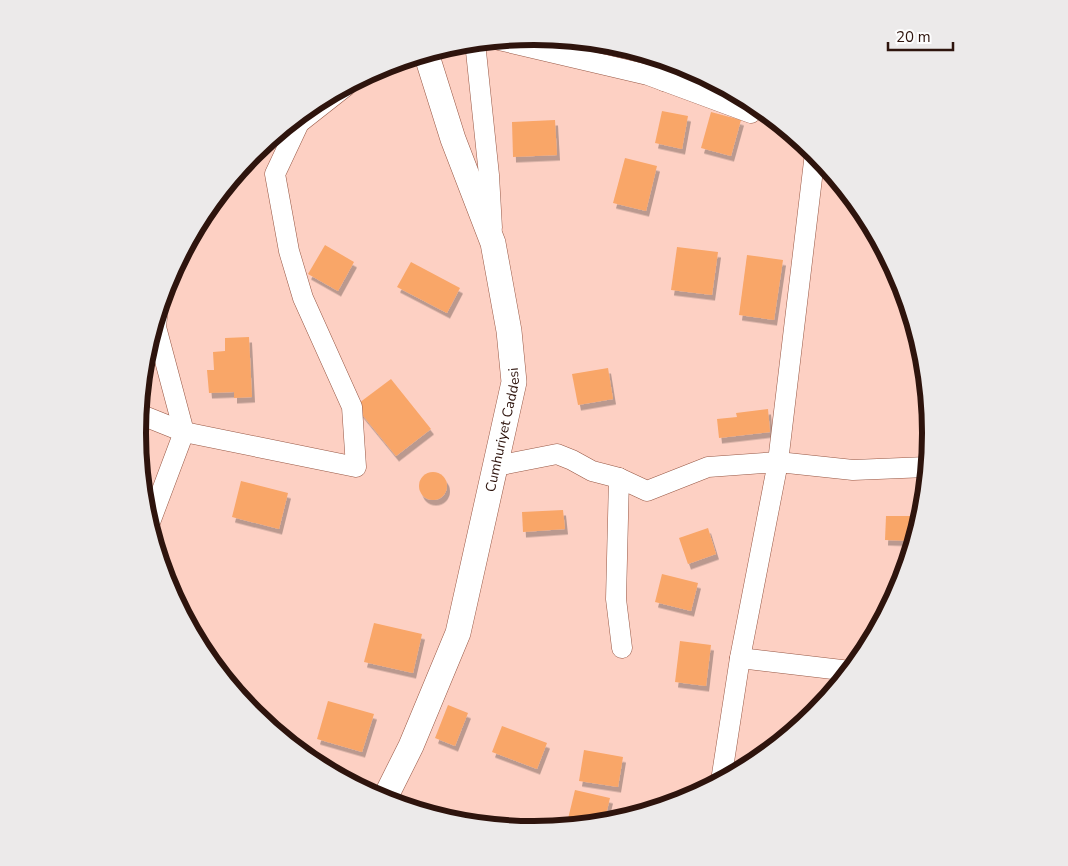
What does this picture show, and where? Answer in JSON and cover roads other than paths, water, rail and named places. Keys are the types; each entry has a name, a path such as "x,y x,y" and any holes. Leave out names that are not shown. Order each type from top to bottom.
{"street":[{"path":"522,45 648,75 751,112"},
{"path":"476,49 489,175 493,243"},
{"name":"Cumhuriyet Caddesi","path":"388,792 411,746 458,633 514,382 509,332 493,243 453,139 428,60"},
{"path":"664,81 668,69"},
{"path":"147,417 184,432 356,467 352,407 303,298 289,251 275,174 298,125"},
{"path":"722,772 740,658 778,462 814,165"},
{"path":"154,512 184,432 158,336"},
{"path":"496,466 557,454 592,471 619,478 647,491 708,467 778,462 853,470 920,467"},
{"path":"619,478 616,599 622,648"},
{"path":"740,658 841,670"}]}
